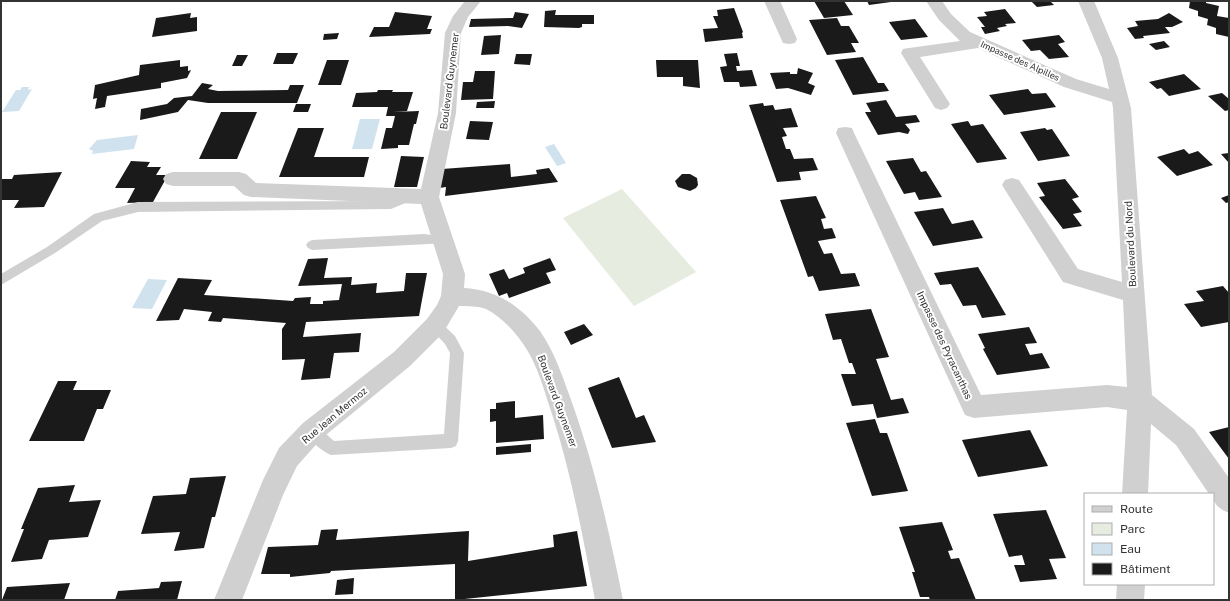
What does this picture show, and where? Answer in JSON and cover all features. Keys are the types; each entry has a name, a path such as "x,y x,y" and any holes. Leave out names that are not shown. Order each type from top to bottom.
{"street":[{"name":"Boulevard Guynemer","path":"421,196 447,113 452,33 461,16 473,1"},
{"path":"772,1 788,39"},
{"name":"Impasse des Alpilles","path":"934,1 945,17 964,36 1070,83 1120,98"},
{"name":"Boulevard du Nord","path":"1086,1 1110,58 1122,108 1140,400 1135,493"},
{"path":"941,104 909,53 980,43"},
{"name":"Impasse des Pyracanthas","path":"845,133 974,407 1107,396 1140,400"},
{"path":"173,180 239,179 251,190 421,196 444,240 454,274 452,296"},
{"path":"1012,185 1072,276 1133,294"},
{"name":"Boulevard Guynemer","path":"452,296 472,297 494,303 511,316 526,332 539,350 570,433 588,494 609,600"},
{"name":"Rue Jean Mermoz","path":"228,600 272,489 288,457 312,431 402,359 435,326 446,310 452,296"},
{"path":"1140,400 1185,437 1229,500"},
{"path":"1130,600 1131,585"}],"lane":[{"path":"1,280 51,250 98,217 138,207 391,205 421,196"},
{"path":"312,245 424,239 444,240"},
{"path":"312,431 331,448 451,441 456,353 450,340 435,326"}],"green space":[{"path":"622,189 696,272 634,306 563,218"}],"water":[{"path":"22,87 29,87 28,90 32,89 19,111 2,112 16,90 20,90"},
{"path":"360,119 380,119 372,149 352,149"},
{"path":"138,135 134,149 92,154 93,151 89,149 97,140"},
{"path":"554,144 566,163 557,166 545,147"},
{"path":"148,279 167,280 152,309 132,308"}],"building":[{"path":"814,1 844,1 853,15 824,18"},
{"path":"867,1 891,1 891,2 869,5"},
{"path":"1031,1 1050,1 1054,5 1037,7"},
{"path":"1190,1 1206,1 1206,3 1219,6 1217,16 1229,18 1229,37 1216,34 1216,28 1207,25 1208,19 1198,16 1198,11 1189,8"},
{"path":"734,8 743,32 743,38 705,42 703,29 718,28 713,16 718,16 717,10"},
{"path":"1005,9 1016,23 1005,24 1007,26 997,28 1000,31 985,34 981,27 985,27 977,17 987,16 984,12"},
{"path":"556,10 555,15 594,15 594,24 582,24 582,27 579,28 544,27 545,11"},
{"path":"395,12 432,16 427,29 432,29 430,34 369,37 374,27 389,27"},
{"path":"515,12 529,14 522,28 508,26 469,27 471,19 513,18"},
{"path":"191,13 190,18 197,17 197,31 152,37 156,18"},
{"path":"1169,13 1183,22 1172,27 1165,27 1170,33 1143,36 1144,38 1135,39 1127,28 1138,26 1135,21 1158,19"},
{"path":"837,18 841,26 849,26 859,43 851,43 856,52 827,55 809,20"},
{"path":"915,19 928,37 901,40 889,22"},
{"path":"339,33 337,39 323,40 324,34"},
{"path":"501,35 499,54 481,55 484,36"},
{"path":"1059,35 1065,42 1058,44 1069,57 1049,59 1040,50 1031,51 1022,40"},
{"path":"1164,41 1170,47 1156,50 1149,44"},
{"path":"277,53 298,53 293,64 273,64"},
{"path":"737,53 740,66 736,66 737,71 752,70 757,86 740,87 739,82 724,82 720,67 727,66 724,54"},
{"path":"516,54 532,54 530,65 514,64"},
{"path":"237,55 248,55 242,66 232,66"},
{"path":"863,57 878,83 884,83 889,91 853,95 835,60"},
{"path":"180,60 180,67 188,66 188,71 191,70 187,78 161,83 161,88 107,96 105,107 95,109 97,98 93,99 95,85 139,75 140,65"},
{"path":"327,60 349,60 341,85 318,85"},
{"path":"656,60 698,60 700,88 683,86 683,77 657,77"},
{"path":"798,68 813,73 808,83 815,86 811,95 788,88 776,89 770,73 790,72 790,74 797,74"},
{"path":"475,71 495,71 493,99 461,100 463,82 473,82"},
{"path":"1184,74 1201,89 1169,96 1161,88 1157,89 1149,82"},
{"path":"202,83 213,85 208,89 218,91 288,90 290,85 304,85 297,103 208,103 188,100 178,112 140,120 141,109 167,104 174,98 192,96"},
{"path":"1028,89 1032,94 1046,93 1056,107 1004,115 989,95"},
{"path":"378,90 413,92 407,111 393,112 419,111 409,145 398,145 398,148 381,149 386,128 392,128 395,116 386,116 388,107 352,107 356,93 377,92"},
{"path":"1222,93 1229,99 1229,110 1225,111 1208,96"},
{"path":"886,100 896,117 916,115 920,122 905,124 910,130 908,134 899,132 878,135 865,112 871,112 866,103"},
{"path":"495,101 494,108 476,108 477,102"},
{"path":"763,103 764,106 773,105 775,110 791,108 798,127 783,128 787,136 782,137 786,149 790,149 794,159 813,158 818,170 799,172 801,180 777,182 749,105"},
{"path":"296,104 311,104 308,112 293,112"},
{"path":"221,112 257,112 237,159 199,159"},
{"path":"470,121 493,122 489,140 466,139"},
{"path":"968,121 971,126 983,124 1007,159 977,163 951,124"},
{"path":"298,128 324,128 314,157 369,157 364,177 279,177"},
{"path":"1045,128 1047,130 1052,129 1070,156 1038,161 1020,132"},
{"path":"1184,149 1189,154 1198,151 1213,165 1177,176 1157,157"},
{"path":"1229,153 1229,163 1221,154"},
{"path":"401,156 424,157 417,187 394,187"},
{"path":"913,158 921,172 926,171 942,197 919,200 915,192 904,194 886,161"},
{"path":"131,161 150,162 147,167 161,167 156,175 168,175 153,202 127,203 135,188 115,188"},
{"path":"510,164 511,177 537,174 536,170 549,168 558,182 445,196 446,187 439,188 442,169"},
{"path":"62,172 44,207 14,208 19,200 1,200 1,179 12,179 14,175"},
{"path":"682,174 690,174 697,178 698,185 696,188 690,191 678,187 675,181"},
{"path":"1065,179 1079,197 1072,199 1082,212 1073,214 1082,226 1063,229 1039,197 1045,196 1037,183"},
{"path":"1229,195 1229,202 1226,203 1221,198"},
{"path":"816,196 826,218 821,219 824,229 832,228 836,238 818,241 824,254 832,253 841,274 855,273 860,286 819,291 813,276 808,277 780,200"},
{"path":"943,208 952,224 973,220 983,238 933,246 914,212"},
{"path":"328,258 324,278 352,277 351,285 377,283 376,293 404,291 406,273 427,273 419,316 306,322 303,337 361,333 359,352 334,353 330,378 301,380 305,359 282,360 282,329 286,323 223,318 221,322 208,321 212,312 184,309 179,320 156,321 178,278 212,280 204,295 293,301 295,298 311,297 310,304 323,304 323,301 339,300 342,284 298,286 308,259"},
{"path":"550,258 556,270 546,273 551,283 509,298 507,293 499,296 489,274 504,269 509,279 525,273 523,268"},
{"path":"978,267 1006,315 982,318 976,305 963,306 951,284 940,285 934,273"},
{"path":"1223,286 1229,293 1229,322 1201,327 1184,304 1204,301 1196,291"},
{"path":"871,309 889,357 876,359 891,400 903,398 909,413 877,418 873,404 852,406 841,374 856,374 852,363 849,363 841,339 833,340 825,314"},
{"path":"584,324 593,335 571,345 564,332"},
{"path":"1029,327 1037,343 1025,344 1030,355 1042,353 1050,368 997,375 983,349 985,348 978,334"},
{"path":"619,377 636,418 644,415 656,442 612,448 588,388"},
{"path":"58,381 77,381 73,390 111,390 103,409 97,409 84,441 29,441"},
{"path":"515,401 515,418 543,415 544,439 496,443 496,421 490,422 490,409 496,409 496,403"},
{"path":"875,419 880,433 887,433 908,491 872,496 846,423"},
{"path":"1229,427 1229,459 1209,432"},
{"path":"1030,430 1048,466 978,477 962,440"},
{"path":"531,444 531,452 496,455 496,447"},
{"path":"226,476 215,517 212,517 204,548 174,551 180,532 141,534 153,496 186,494 190,478"},
{"path":"75,485 69,502 101,500 88,537 49,540 42,559 11,562 24,529 21,529 38,488"},
{"path":"1046,510 1066,558 1049,559 1057,579 1020,582 1014,565 1025,565 1022,555 1009,557 993,514"},
{"path":"942,522 953,550 948,551 951,559 959,558 976,600 930,600 929,597 920,597 912,572 915,572 899,527"},
{"path":"338,529 336,540 469,531 468,561 554,547 553,535 577,531 587,586 455,600 455,564 331,571 330,573 290,577 290,574 261,574 268,547 318,545 321,530"},
{"path":"354,578 353,594 335,595 337,580"},
{"path":"182,581 177,600 115,600 118,591 159,588 161,582"},
{"path":"70,583 64,600 2,600 7,587"}]}
